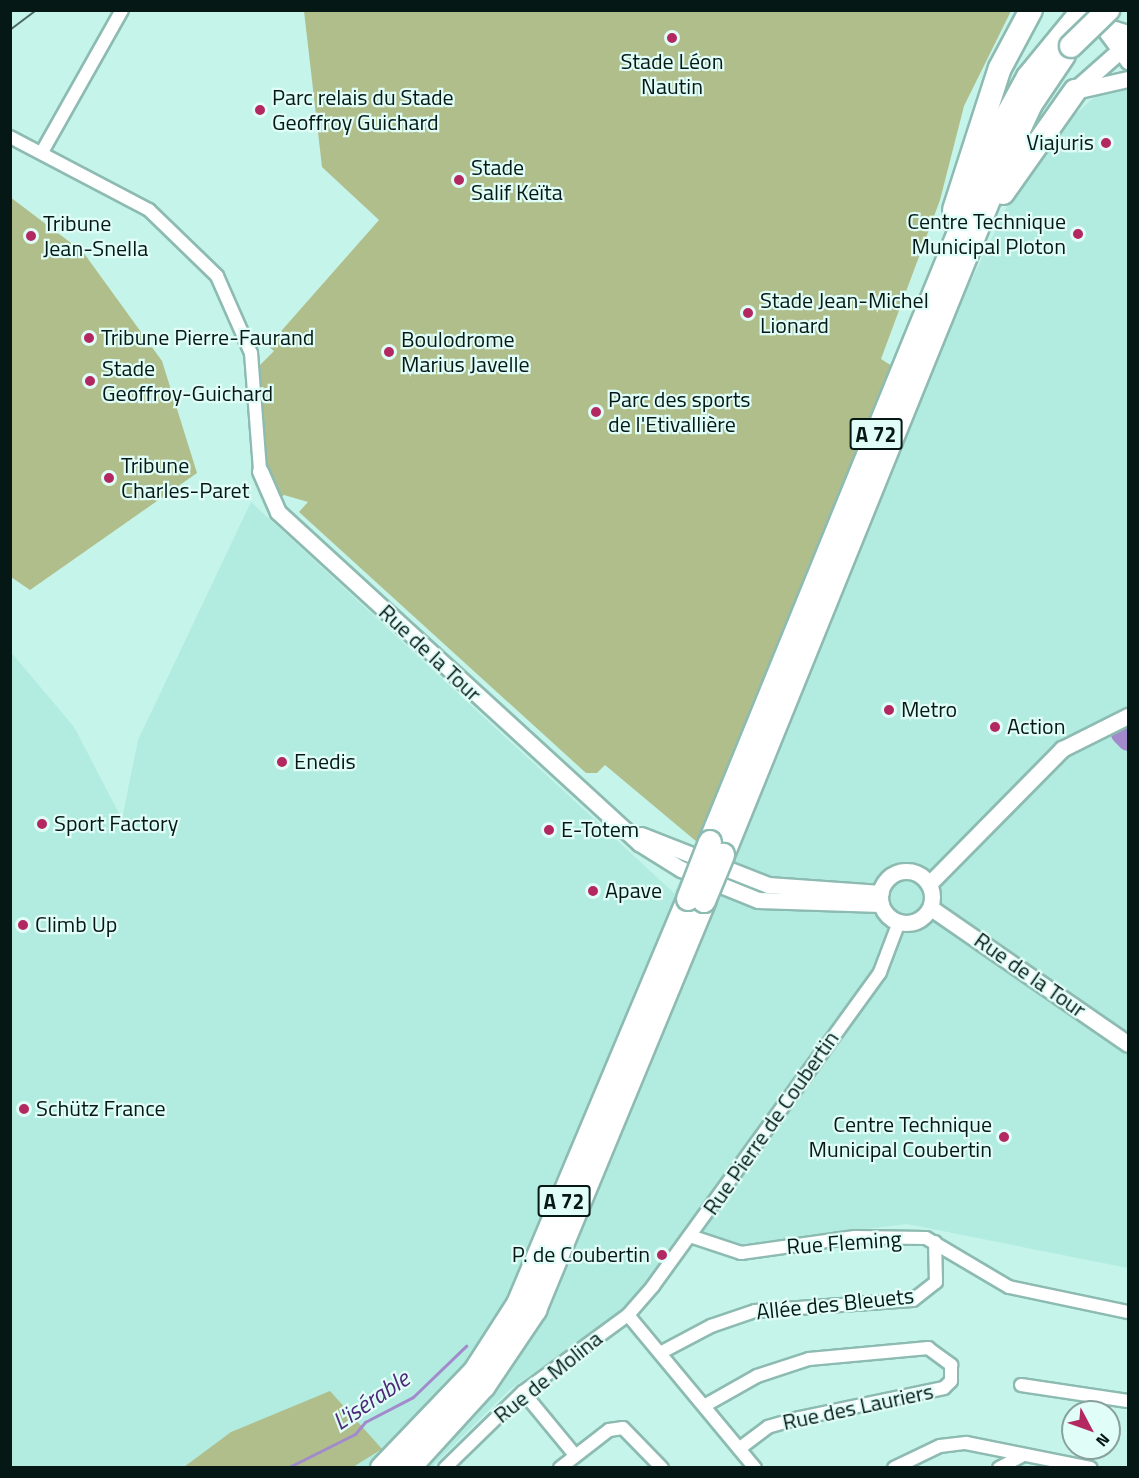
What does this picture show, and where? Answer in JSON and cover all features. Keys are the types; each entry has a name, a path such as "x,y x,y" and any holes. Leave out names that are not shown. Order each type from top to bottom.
{"highway":[{"name":"A 72","path":"716,849 982,216 1031,104 1083,10"},
{"path":"941,273 941,251 986,105 1025,15"},
{"name":"A 72","path":"409,1467 473,1401 535,1310 941,273 1006,117 1065,41 1105,18"},
{"path":"982,216 1075,91"},
{"name":"A 72","path":"382,1467 475,1371 518,1304 696,900"}],"main road":[{"path":"1087,10 1105,18 1128,33"},
{"path":"1075,91 1126,52"}],"street":[{"path":"42,152 117,13"},
{"path":"1105,18 1126,52"},
{"path":"1075,91 1128,79"},
{"path":"10,137 149,210 218,276 251,353 260,471"},
{"name":"Rue de la Tour","path":"260,471 278,512 617,824 768,885 881,899"},
{"path":"929,884 912,872 897,873 881,899 899,922 914,922 931,908 929,884 1062,749 1128,716"},
{"name":"Rue de la Tour","path":"931,908 1128,1044"},
{"name":"Rue Pierre de Coubertin","path":"628,1315 690,1236 880,972 899,922"},
{"name":"Rue Fleming","path":"690,1236 741,1253 855,1237 934,1242 1009,1287 1128,1312"},
{"name":"Allée des Bleuets","path":"660,1353 755,1311 914,1300 936,1282 934,1242"},
{"path":"628,1315 755,1467"},
{"name":"Rue de Molina","path":"445,1467 523,1392 628,1315"},
{"name":"Rue des Lauriers","path":"704,1406 757,1376 809,1359 928,1348 951,1365 951,1381 944,1388 799,1418 768,1427 739,1449"},
{"path":"1021,1385 1128,1401"},
{"path":"523,1392 575,1455"},
{"path":"560,1467 609,1430 623,1428 662,1467"},
{"path":"894,1467 930,1449 966,1443 1020,1457 1091,1467"},
{"path":"999,1467 1020,1457"}],"shaded area":[{"path":"1128,67 1128,1268 907,1224 742,1244 701,1232 623,1310 509,1390 432,1467 11,1467 10,651 74,727 122,819 138,740 251,502 674,893 1019,182 1070,119"}],"green space":[{"name":"Parc des sports de l'Etivallière","path":"304,11 1011,11 964,106 940,200 881,359 892,366 697,842 605,765 597,773 586,773 299,512 308,502 284,495 278,499 265,464 260,365 274,351 268,346 379,220 322,167"},
{"name":"Stade Geoffroy-Guichard","path":"10,197 83,252 162,361 197,473 30,590 11,577"},
{"path":"330,1391 382,1449 353,1467 184,1467 231,1432"}],"waterway":[{"path":"1121,734 1128,741"},
{"name":"L'isérable","path":"287,1468 355,1434 365,1422 413,1397 466,1346"}],"tram line":[{"path":"10,30 37,10"}],"place":[{"name":"Stade Léon Nautin","path":"672,38"},
{"name":"Parc relais du Stade Geoffroy Guichard","path":"260,110"},
{"name":"Viajuris","path":"1106,143"},
{"name":"Stade Salif Keïta","path":"459,180"},
{"name":"Centre Technique Municipal Ploton","path":"1078,234"},
{"name":"Tribune Jean-Snella","path":"31,236"},
{"name":"Stade Jean-Michel Lionard","path":"748,313"},
{"name":"Tribune Pierre-Faurand","path":"89,338"},
{"name":"Boulodrome Marius Javelle","path":"389,352"},
{"name":"Stade Geoffroy-Guichard","path":"90,381"},
{"name":"Parc des sports de l'Etivallière","path":"596,412"},
{"name":"Tribune Charles-Paret","path":"109,478"},
{"name":"Metro","path":"889,710"},
{"name":"Action","path":"995,727"},
{"name":"Enedis","path":"282,762"},
{"name":"Sport Factory","path":"42,824"},
{"name":"E-Totem","path":"549,830"},
{"name":"Apave","path":"593,891"},
{"name":"Climb Up","path":"23,925"},
{"name":"Schütz France","path":"24,1109"},
{"name":"Centre Technique Municipal Coubertin","path":"1004,1137"},
{"name":"P. de Coubertin","path":"662,1255"}]}
